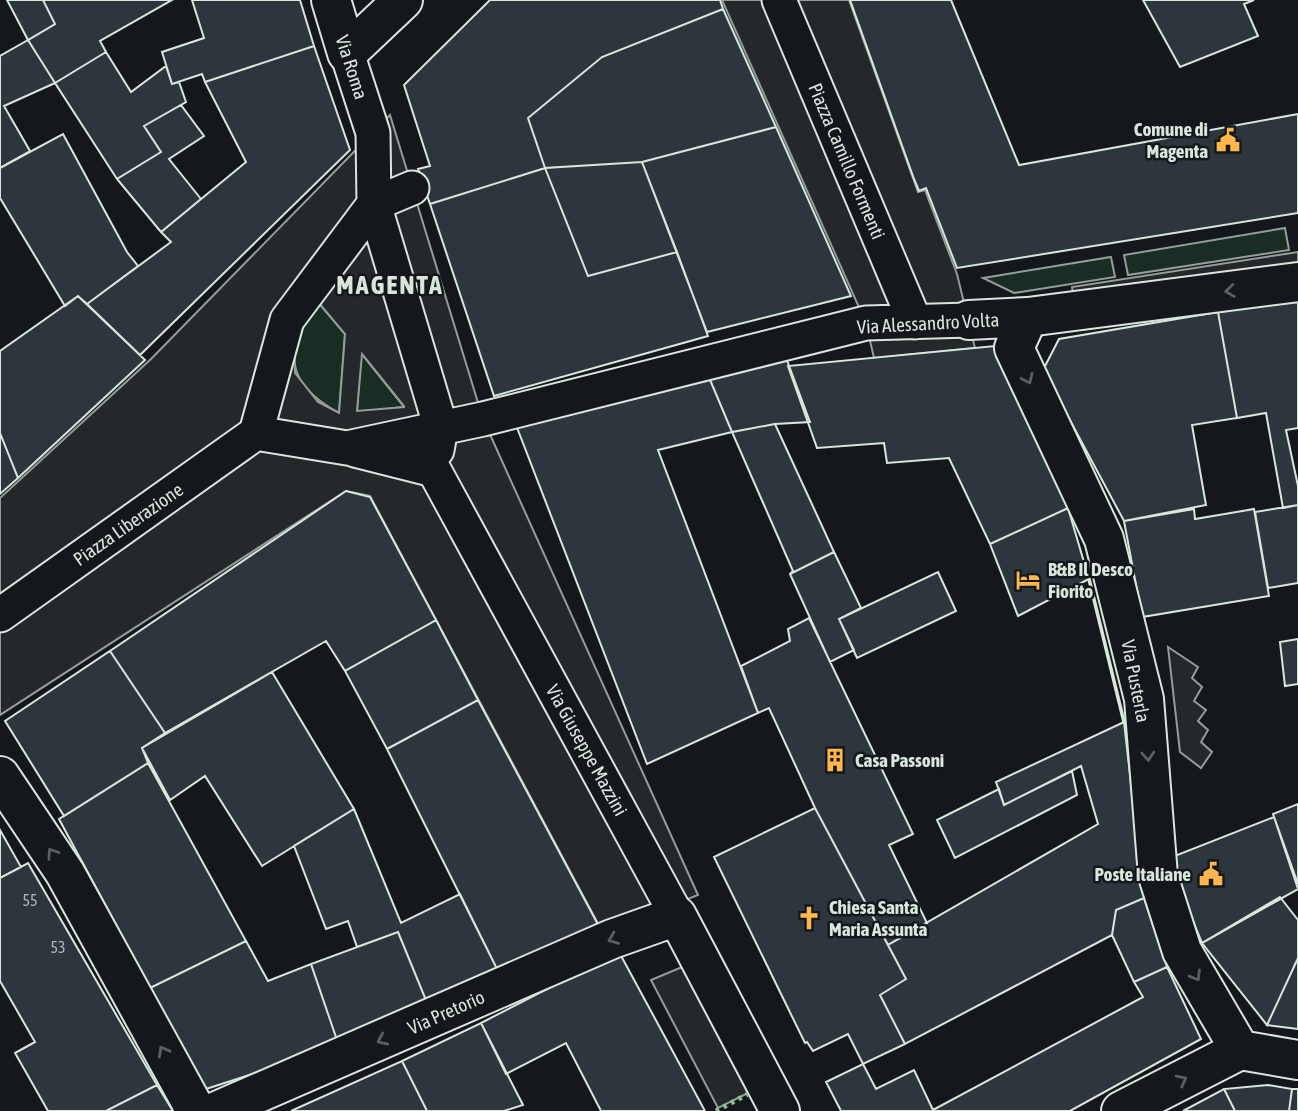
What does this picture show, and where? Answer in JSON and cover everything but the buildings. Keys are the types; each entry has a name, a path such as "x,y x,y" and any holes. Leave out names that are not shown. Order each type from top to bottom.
{"street":[{"name":"Via Roma","path":"331,0 373,133 374,204"},
{"path":"347,53 403,0"},
{"name":"Piazza Camillo Formenti","path":"779,0 915,321"},
{"path":"374,204 441,428 434,470 347,448 256,433 287,320 374,204 412,188"},
{"name":"Via Alessandro Volta","path":"441,428 866,323 1028,317 1298,282"},
{"name":"Via Pusterla","path":"1028,317 1014,348 1104,539 1144,699 1158,876 1182,951 1240,1050"},
{"path":"347,448 441,428"},
{"name":"Piazza Liberazione","path":"0,615 256,433"},
{"name":"Via Giuseppe Mazzini","path":"434,470 677,916 779,1111"},
{"path":"0,776 65,873 196,1111"},
{"name":"Via Pretorio","path":"216,1111 612,939 677,916"},
{"path":"1121,1111 1240,1050 1298,1060"}],"green space":[{"path":"1285,228 1289,250 1128,275 1124,255"},
{"path":"1111,257 1115,277 1014,293 983,278"},
{"path":"318,302 345,334 339,413 308,390 299,377 295,364 299,335"},
{"path":"361,353 404,407 357,412"}],"shaded area":[{"path":"722,0 849,0 918,192 925,190 957,274 975,348 874,358 866,323"},
{"path":"390,115 483,419 698,895 603,933 370,496 346,491 0,715 0,498 151,359","holes":["318,302 345,334 339,413 318,402 295,373 294,344 302,324","362,354 404,406 404,407 357,411"]},
{"path":"1298,252 1298,269 1075,307 1072,287"},
{"path":"1168,647 1198,667 1192,678 1202,687 1194,701 1206,710 1198,721 1208,730 1201,742 1212,752 1201,768 1180,752"},
{"path":"682,967 748,1093 718,1108 651,980"}],"hedge":[{"path":"716,1111 748,1094"}],"wall":[{"path":"1089,579 1124,722"}],"place":[{"name":"Comune di Magenta","path":"1228,140"},
{"name":"B&B Il Desco Fiorito","path":"1028,580"},
{"name":"Casa Passoni","path":"835,760"},
{"name":"Poste Italiane","path":"1211,874"},
{"name":"Chiesa Santa Maria Assunta","path":"809,918"}],"district":[{"name":"MAGENTA","path":"390,285"}]}
